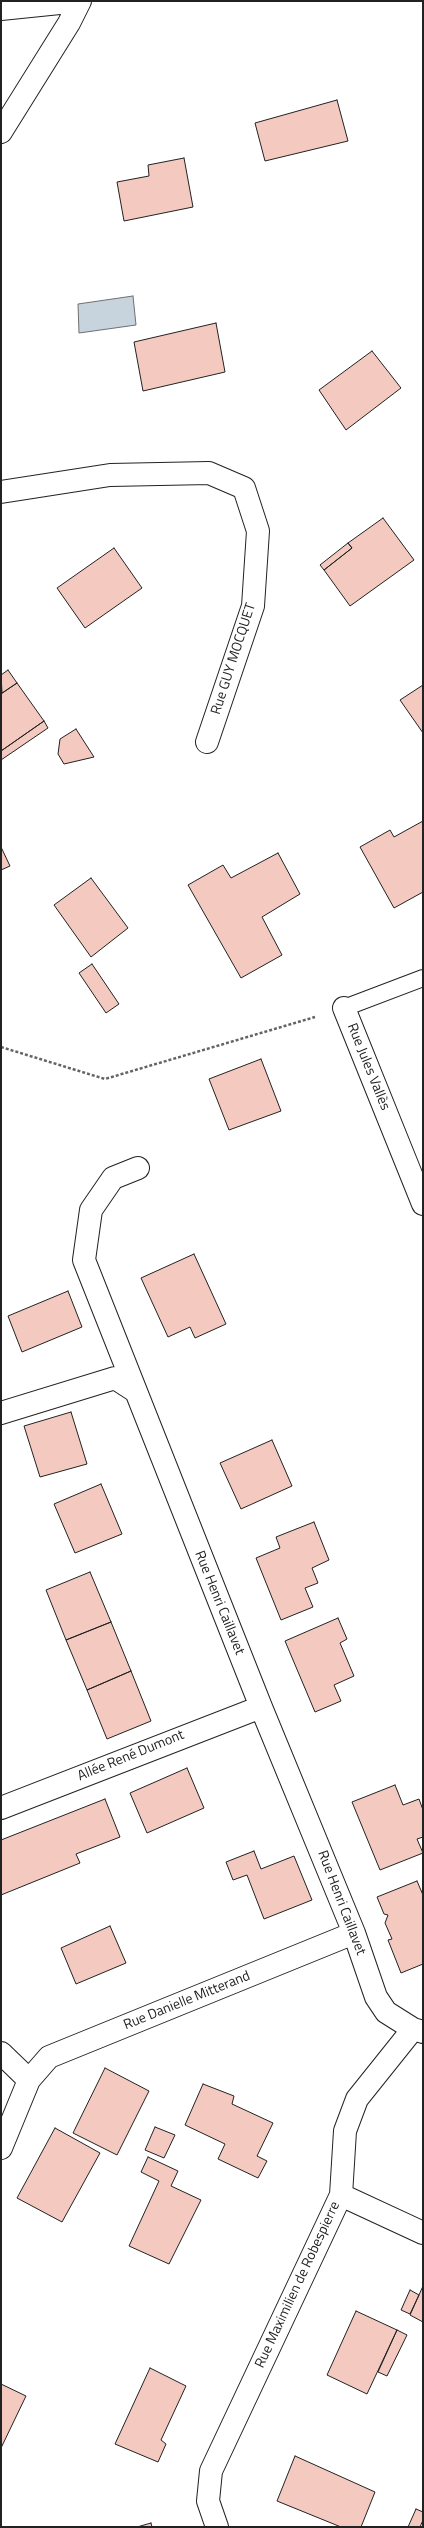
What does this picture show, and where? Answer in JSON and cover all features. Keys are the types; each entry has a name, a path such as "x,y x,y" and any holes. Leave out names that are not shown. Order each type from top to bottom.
{"street":[{"path":"1,9 80,1"},
{"path":"1,132 69,23 80,1"},
{"name":"Rue GUY MOCQUET","path":"1,492 110,475 209,473 244,488 258,531 253,606 207,742"},
{"name":"Rue Jules Vallès","path":"344,1008 423,1204"},
{"name":"Rue Henri Caillavet","path":"138,1168 113,1178 91,1210 84,1260 261,1707 354,1933 376,1997 386,2012 418,2031"},
{"path":"1,1413 115,1378 135,1391"},
{"name":"Allée René Dumont","path":"1,1808 261,1707"},
{"name":"Rue Danielle Mitterand","path":"1,2148 29,2080 49,2057 354,1933"},
{"name":"Rue Maximilien de Robespierre","path":"217,2527 208,2501 211,2471 340,2195 345,2131 357,2099 418,2031"},
{"path":"1,2053 29,2080"},
{"path":"340,2195 423,2233"}],"lane":[{"name":"Rue Jules Vallès","path":"344,1008 423,978"}],"path":[{"path":"1,1047 105,1079 344,1008"}],"shaded area":[{"path":"133,296 136,325 79,333 78,304"}],"building":[{"path":"337,100 348,141 265,161 255,123"},
{"path":"184,158 193,207 124,221 117,182 149,176 148,165"},
{"path":"216,323 225,372 143,391 134,342"},
{"path":"372,351 401,388 346,430 319,390"},
{"path":"383,518 414,560 350,606 324,570 352,548 348,543"},
{"path":"348,543 352,548 324,570 320,565"},
{"path":"114,548 142,588 85,628 57,588"},
{"path":"8,670 17,683 2,693 1,675"},
{"path":"17,683 44,721 1,751 1,694"},
{"path":"423,685 423,733 400,700"},
{"path":"44,721 48,728 1,760 1,751"},
{"path":"76,729 94,757 64,764 58,754 60,739"},
{"path":"423,821 423,892 394,908 360,847 390,830 394,837"},
{"path":"1,847 10,866 1,870"},
{"path":"278,853 300,894 262,917 282,955 241,978 188,885 223,865 231,878"},
{"path":"91,878 128,928 91,957 54,905"},
{"path":"92,964 119,1004 106,1013 79,973"},
{"path":"261,1059 281,1111 229,1130 209,1079"},
{"path":"194,1254 226,1324 195,1338 190,1327 168,1337 141,1278"},
{"path":"68,1291 82,1327 22,1352 8,1316"},
{"path":"71,1412 87,1464 40,1477 24,1426"},
{"path":"272,1440 292,1486 241,1509 220,1463"},
{"path":"101,1484 122,1534 75,1553 54,1504"},
{"path":"314,1522 329,1560 312,1568 318,1583 305,1588 313,1607 281,1620 256,1558 280,1548 276,1537"},
{"path":"90,1572 111,1622 66,1640 46,1590"},
{"path":"338,1618 347,1639 340,1643 354,1676 334,1685 341,1701 315,1712 285,1641"},
{"path":"111,1622 131,1671 87,1690 66,1640"},
{"path":"131,1671 151,1721 107,1739 87,1690"},
{"path":"187,1768 204,1808 147,1833 130,1793"},
{"path":"395,1785 403,1805 419,1799 423,1810 423,1837 417,1839 423,1853 380,1870 352,1802"},
{"path":"105,1799 120,1837 76,1854 80,1863 1,1895 1,1840"},
{"path":"254,1851 261,1869 294,1856 312,1900 264,1919 247,1875 233,1880 226,1862"},
{"path":"417,1881 423,1895 423,1964 401,1973 388,1940 392,1939 385,1923 388,1915 384,1914 377,1897"},
{"path":"110,1926 126,1963 76,1984 61,1948"},
{"path":"105,2068 149,2091 117,2155 73,2133"},
{"path":"203,2084 234,2096 232,2104 273,2123 257,2156 267,2161 258,2178 218,2159 225,2144 185,2125"},
{"path":"155,2127 175,2135 164,2158 145,2150"},
{"path":"55,2128 100,2153 62,2222 17,2198"},
{"path":"148,2157 178,2171 171,2186 201,2200 169,2264 129,2246 159,2181 141,2172"},
{"path":"423,2286 423,2322 410,2315"},
{"path":"410,2290 419,2295 410,2314 401,2310"},
{"path":"356,2311 397,2330 367,2394 327,2375"},
{"path":"397,2330 407,2335 387,2376 378,2372"},
{"path":"150,2368 186,2386 161,2440 166,2444 158,2462 115,2444"},
{"path":"1,2384 26,2396 1,2448"},
{"path":"295,2456 375,2492 361,2527 341,2527 277,2501"},
{"path":"416,2509 423,2512 423,2520 420,2527 408,2527"},
{"path":"151,2523 152,2527 137,2527"}]}
